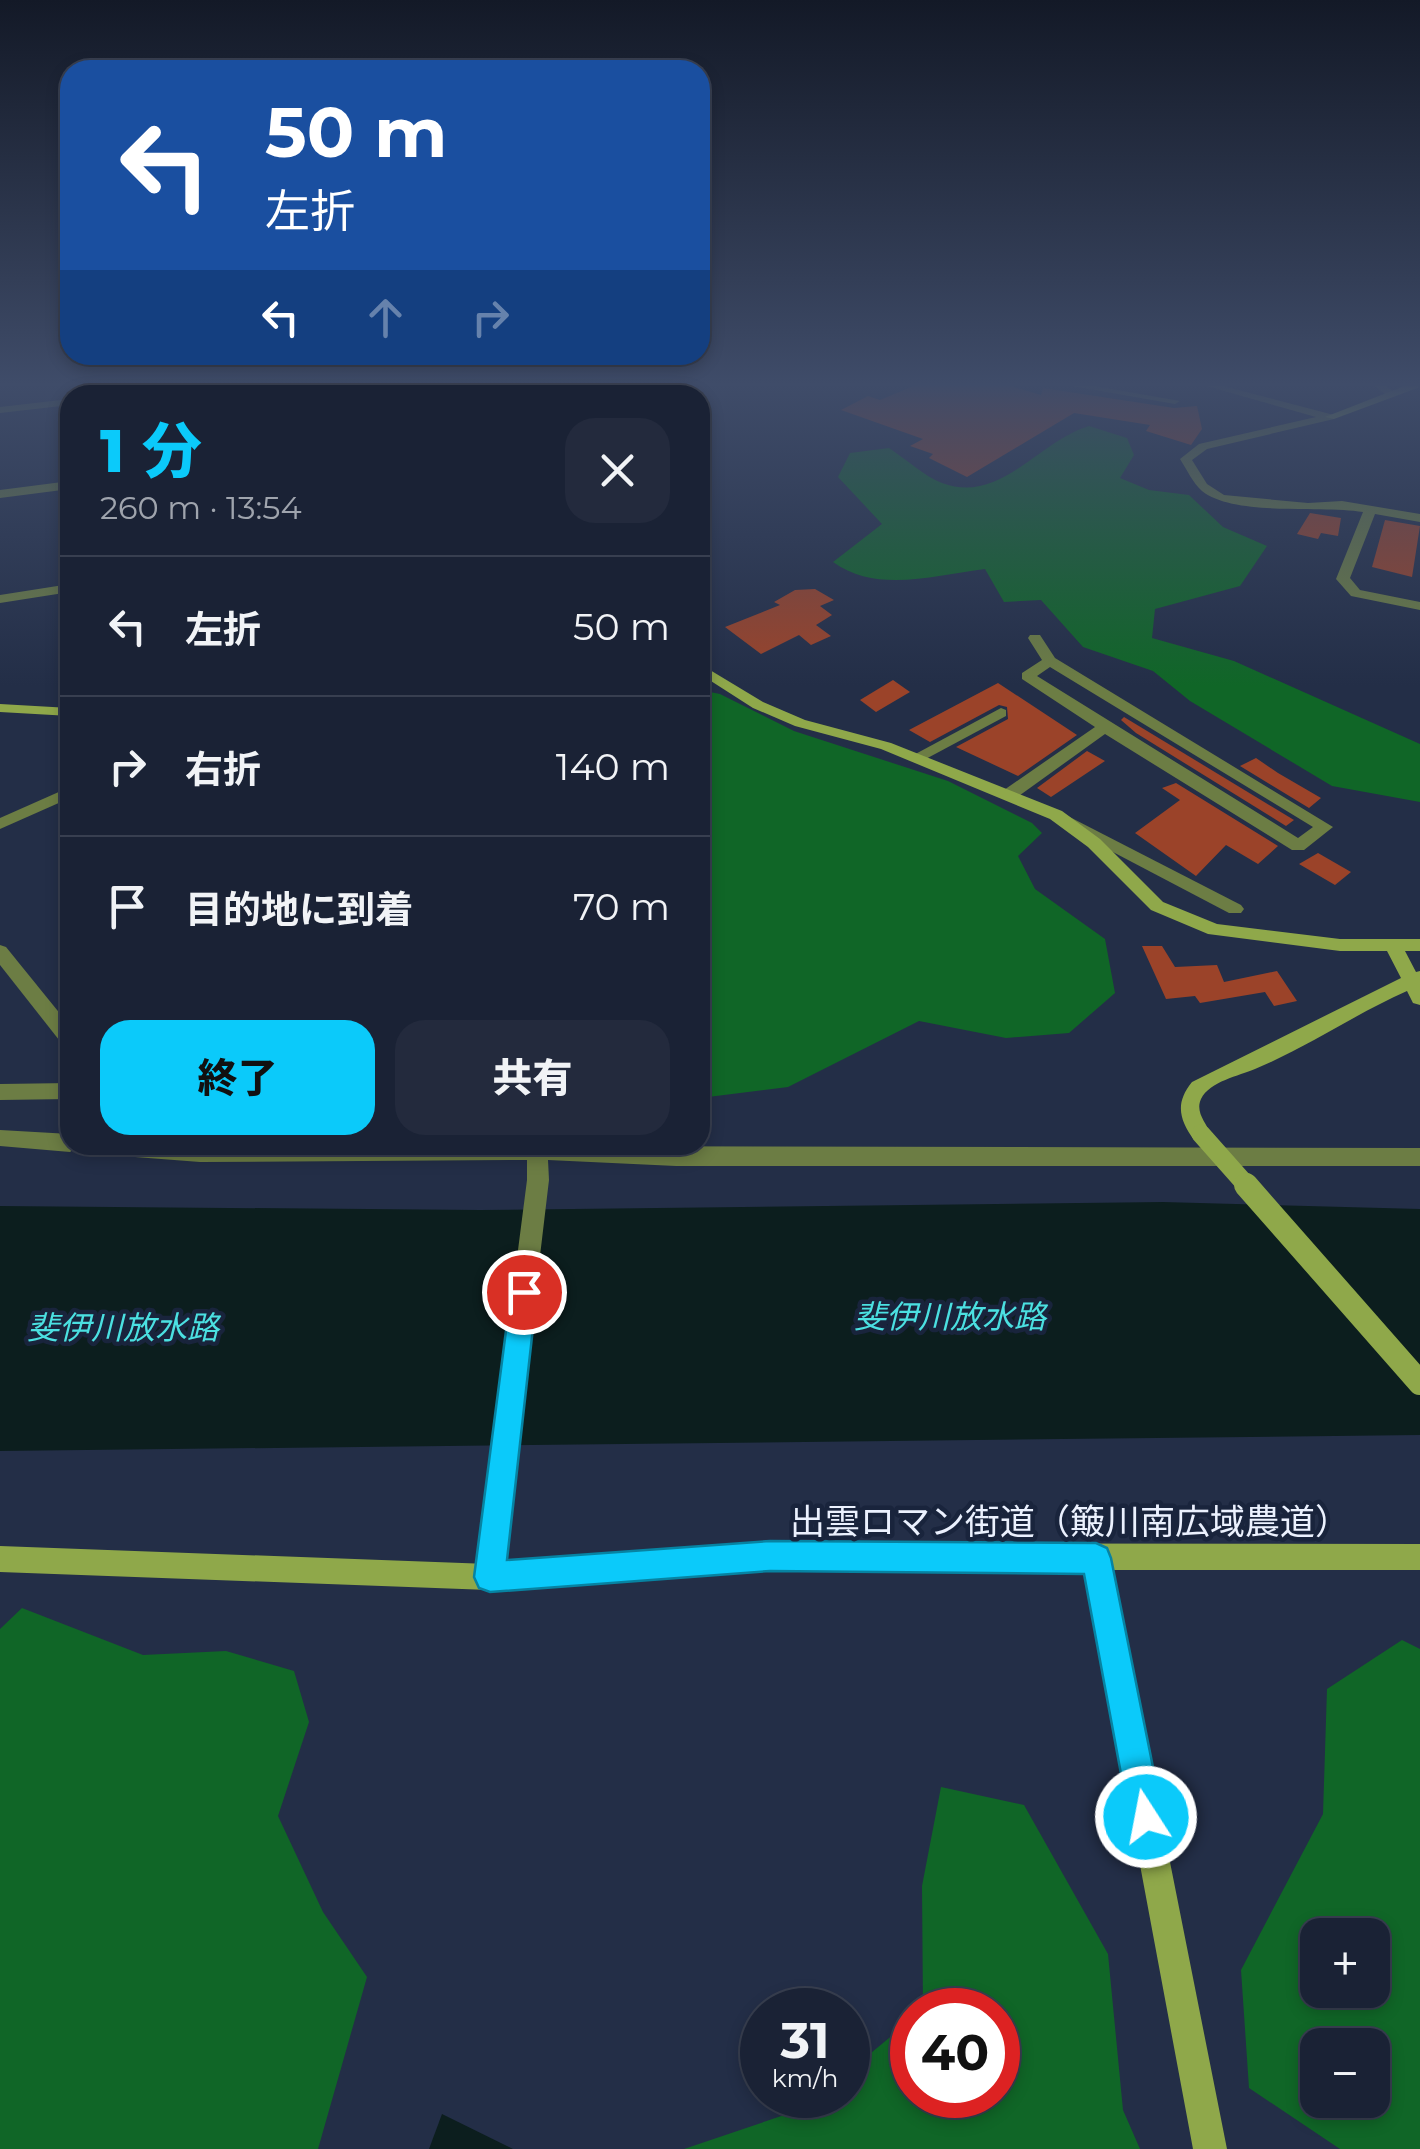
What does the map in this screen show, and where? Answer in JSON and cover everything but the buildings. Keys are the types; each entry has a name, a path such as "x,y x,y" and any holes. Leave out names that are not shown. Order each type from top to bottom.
{"street":[{"path":"1203,485 1221,498 1257,504 1371,508 1420,518"},
{"path":"0,494 60,487"},
{"path":"1371,508 1342,579 1356,592 1420,606"},
{"path":"0,598 60,589"},
{"path":"1035,638 1050,661 1324,827 1298,846 1027,676 1050,661"},
{"path":"710,674 758,705 800,723 916,758 1010,794 1235,909"},
{"path":"0,708 60,711"},
{"path":"916,758 1001,712"},
{"path":"1010,794 1104,727"},
{"path":"0,824 60,797"},
{"path":"1056,815 1094,843 1157,906 1214,930 1340,945 1420,945"},
{"path":"1392,945 1417,985 1380,993 1286,1048 1207,1081 1195,1091 1188,1106 1190,1120 1201,1134 1420,1382"},
{"path":"0,952 60,1027"},
{"path":"0,1092 60,1092"},
{"path":"0,1138 60,1142"},
{"path":"490,1577 538,1180 537,1155"},
{"path":"661,1155 1420,1157"},
{"name":"出雲ロマン街道（簸川南広域農道）","path":"0,1560 490,1577 770,1556 1420,1557"},
{"path":"1096,1558 1210,2149"}],"green space":[{"path":"846,485 1138,485 1189,495 1223,527 1267,546 1240,586 1155,609 1152,638 1234,661 1420,744 1420,802 1332,786 1190,701 1153,671 1083,647 1041,600 1004,602 985,569 887,580 850,572 833,562 882,524"},
{"path":"710,692 794,731 948,781 1032,823 1042,833 1018,856 1035,889 1105,939 1115,993 1069,1033 1006,1038 919,1021 788,1087 710,1097"},
{"path":"22,1608 143,1655 226,1651 294,1671 309,1722 278,1816 323,1912 367,1977 318,2149 0,2149 0,1629"},
{"path":"1402,1640 1420,1649 1420,2149 1340,2149 1249,2088 1241,1970 1323,1814 1327,1689"},
{"path":"941,1787 1024,1805 1108,1954 1123,2110 1140,2149 684,2149 775,2118 870,2118 870,2054 890,2037 890,2118 1020,2118 1020,1988 923,1988 922,1886"}],"water":[{"name":"斐伊川放水路","path":"1163,1202 1420,1209 1420,1435 0,1451 0,1206 480,1210"},
{"path":"442,2114 513,2149 429,2149"}],"route":[{"path":"524,1292 490,1577 770,1556 1096,1558 1146,1817"}]}
